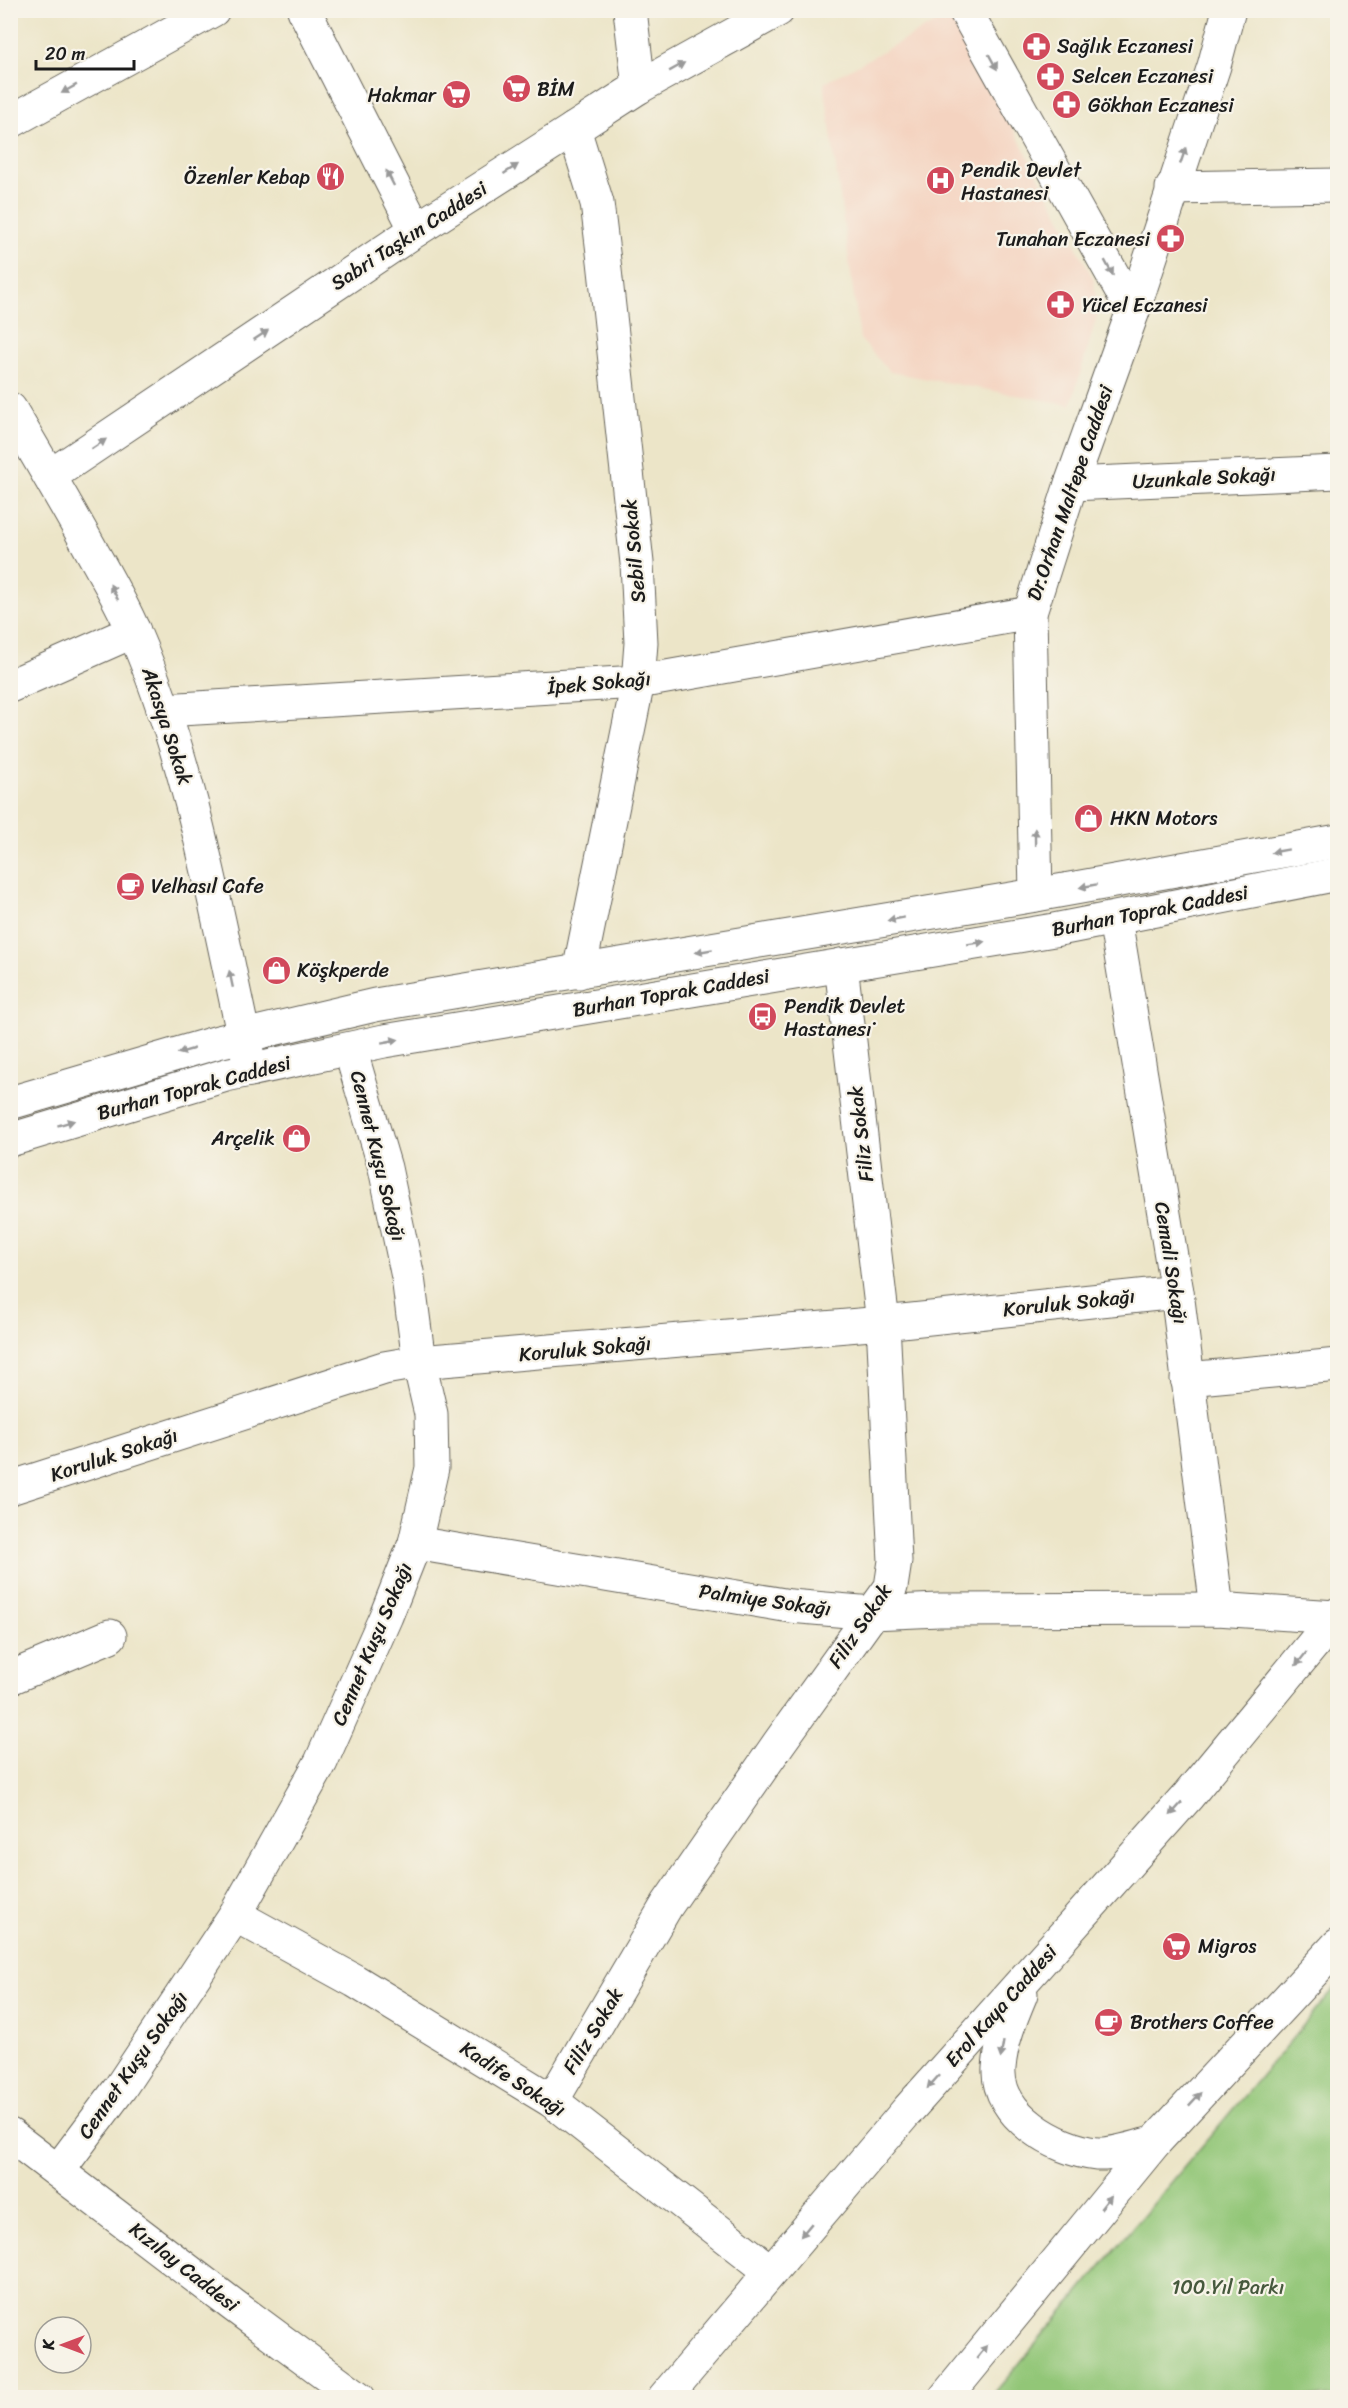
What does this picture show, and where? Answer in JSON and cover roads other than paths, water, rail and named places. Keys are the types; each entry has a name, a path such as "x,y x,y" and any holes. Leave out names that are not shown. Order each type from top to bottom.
{"street":[{"path":"10,122 213,10"},
{"path":"304,10 416,230"},
{"path":"630,10 639,87"},
{"name":"Sabri Taşkın Caddesi","path":"50,476 416,230 639,87 778,10"},
{"path":"965,10 1133,311"},
{"name":"Dr.Orhan Maltepe Caddesi","path":"1036,895 1030,613 1071,484 1133,311 1214,66 1229,10"},
{"name":"Sebil Sokak","path":"574,129 597,203 637,563 641,643 638,682 579,972"},
{"path":"1172,188 1338,185"},
{"name":"Akasya Sokak","path":"10,409 50,476 134,631 163,710 194,812 251,1070"},
{"name":"Uzunkale Sokağı","path":"1071,484 1338,472"},
{"name":"İpek Sokağı","path":"163,710 638,682 1030,613"},
{"path":"10,686 134,631"},
{"name":"Burhan Toprak Caddesi","path":"10,1103 243,1036 375,1005 1036,895 1338,841"},
{"name":"Burhan Toprak Caddesi","path":"10,1140 161,1094 251,1070 350,1049 1115,919 1338,874"},
{"name":"Cemali Sokağı","path":"1115,919 1176,1292 1217,1610"},
{"name":"Filiz Sokak","path":"552,2101 667,1905 891,1587 895,1561 883,1323 841,965"},
{"name":"Cennet Kuşu Sokağı","path":"58,2170 120,2088 235,1915 321,1762 386,1616 415,1543 432,1468 431,1414 419,1362 408,1277 385,1168 350,1049"},
{"name":"Koruluk Sokağı","path":"10,1488 384,1368 419,1362 883,1323 1176,1292"},
{"path":"1187,1379 1338,1365"},
{"name":"Palmiye Sokağı","path":"415,1543 790,1606 872,1613 939,1610 1217,1610 1336,1615"},
{"name":"Erol Kaya Caddesi","path":"664,2397 907,2111 1188,1796 1336,1615"},
{"path":"10,1678 110,1636"},
{"name":"Kadife Sokağı","path":"235,1915 355,1981 552,2101 770,2271"},
{"path":"945,2397 1155,2142 1338,1945"},
{"path":"1028,1975 1005,2036 999,2070 1003,2092 1014,2111 1039,2134 1071,2150 1099,2154 1155,2142"},
{"name":"Kızılay Caddesi","path":"10,2135 233,2305 359,2397"}],"place":[{"name":"Sağlık Eczanesi","path":"1036,46"},
{"name":"Selcen Eczanesi","path":"1051,76"},
{"name":"BİM","path":"516,89"},
{"name":"Hakmar","path":"457,95"},
{"name":"Gökhan Eczanesi","path":"1067,105"},
{"name":"Özenler Kebap","path":"331,177"},
{"name":"Pendik Devlet Hastanesi","path":"940,181"},
{"name":"Tunahan Eczanesi","path":"1171,239"},
{"name":"Yücel Eczanesi","path":"1061,305"},
{"name":"HKN Motors","path":"1089,818"},
{"name":"Velhasıl Cafe","path":"130,886"},
{"name":"Köşkperde","path":"276,970"},
{"name":"Pendi̇k Devlet Hastanesi̇","path":"763,1017"},
{"name":"Arçelik","path":"296,1138"},
{"name":"Migros","path":"1177,1946"},
{"name":"Brothers Coffee","path":"1109,2022"}],"park label":[{"name":"100.Yıl Parkı","path":"1228,2287"}]}
